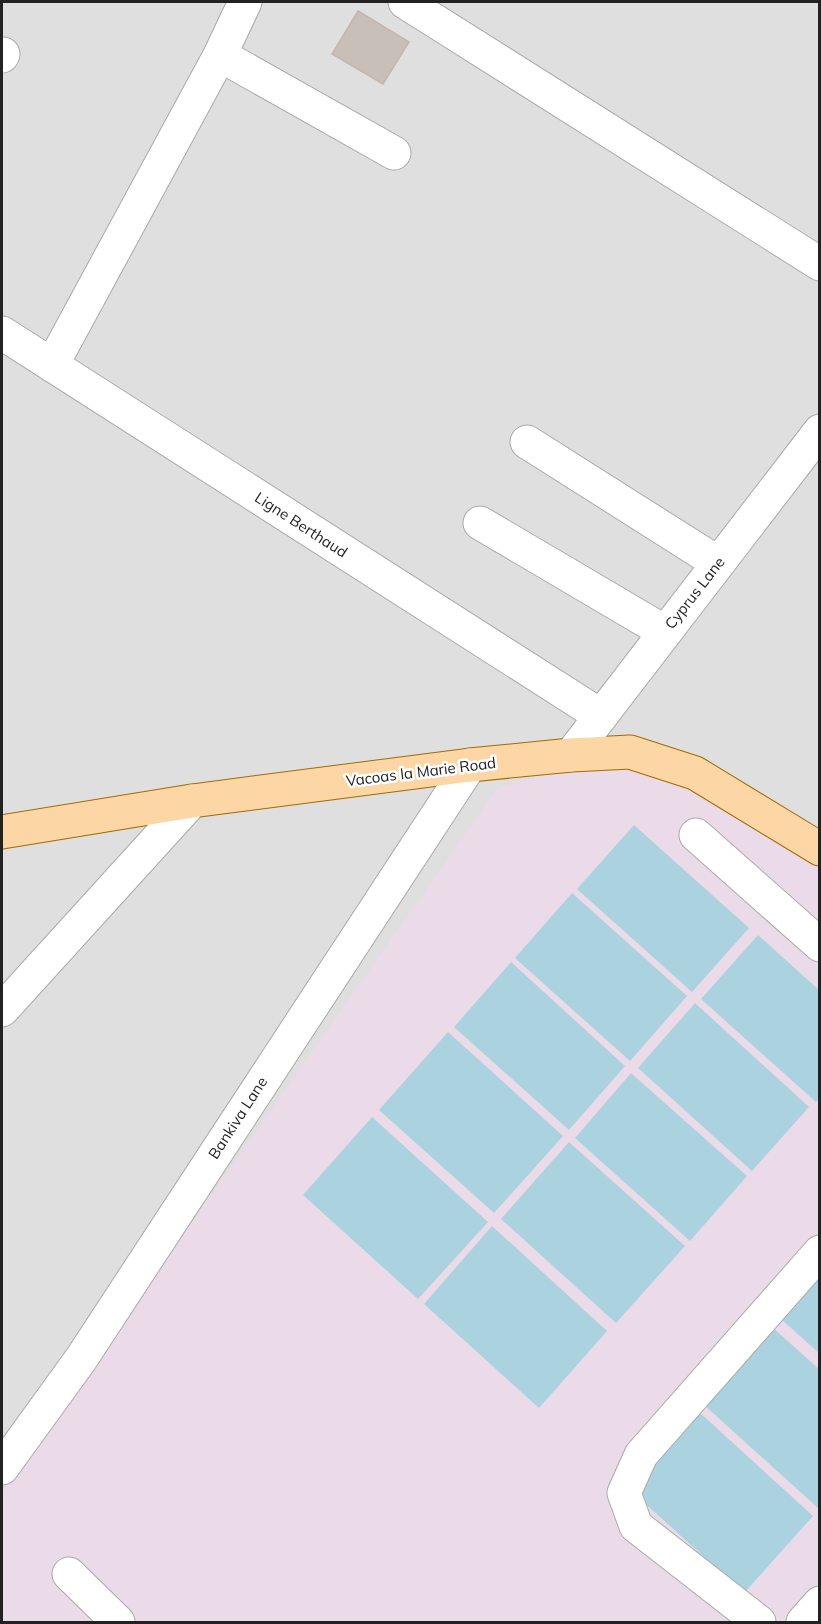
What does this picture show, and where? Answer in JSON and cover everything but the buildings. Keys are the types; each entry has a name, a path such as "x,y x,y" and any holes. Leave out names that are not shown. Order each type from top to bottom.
{"main road":[{"name":"Vacoas la Marie Road","path":"2,832 192,801 470,765 630,752 695,773 819,849"}],"street":[{"path":"52,365 220,55 245,2"},
{"path":"405,2 819,264"},
{"path":"220,55 394,153"},
{"name":"Ligne Berthaud","path":"2,333 601,716"},
{"name":"Cyprus Lane","path":"571,755 819,431"},
{"path":"527,442 718,563"},
{"path":"480,523 665,632"},
{"name":"Bankiva Lane","path":"6,1450 81,1359 470,765"},
{"path":"2,1010 192,801"},
{"path":"696,835 819,945"},
{"path":"747,1619 636,1526 624,1493 640,1455 819,1251"},
{"path":"69,1574 118,1623"},
{"path":"803,1623 819,1603"}],"shaded area":[{"path":"2,2 819,2 819,865 2,1526"},
{"path":"575,767 660,773 819,865 819,1622 2,1622 2,1493 498,788"}],"water":[{"path":"634,825 749,928 692,992 577,889"},
{"path":"572,893 687,996 630,1061 515,958"},
{"path":"758,935 819,990 820,1098 816,1102 701,999"},
{"path":"511,962 625,1066 569,1130 454,1027"},
{"path":"695,1003 809,1107 752,1171 638,1068"},
{"path":"448,1032 563,1136 494,1213 379,1110"},
{"path":"631,1073 747,1176 690,1241 575,1138"},
{"path":"372,1117 488,1222 418,1299 303,1195"},
{"path":"569,1142 685,1246 616,1323 501,1219"},
{"path":"492,1226 607,1331 539,1408 424,1304"},
{"path":"819,1276 819,1353 781,1319"},
{"path":"772,1327 819,1369 818,1508 703,1404"},
{"path":"698,1411 813,1516 744,1593 629,1489"}]}
